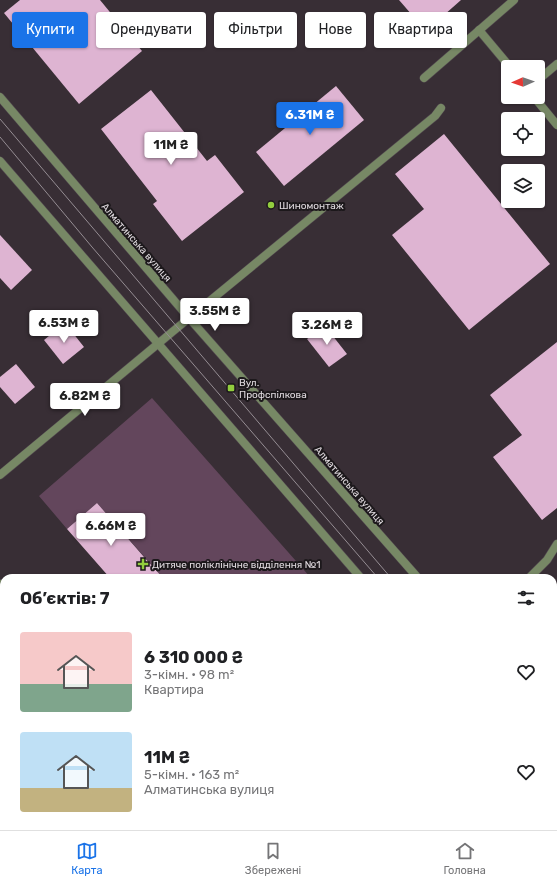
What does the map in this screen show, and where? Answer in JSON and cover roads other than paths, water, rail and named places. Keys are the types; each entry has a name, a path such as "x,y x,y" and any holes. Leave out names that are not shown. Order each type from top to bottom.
{"street":[{"path":"424,78 514,0"},
{"path":"479,30 504,60"},
{"path":"545,74 557,64"},
{"name":"Алматинська вулиця","path":"0,97 189,318 414,574"},
{"path":"540,104 557,125"},
{"path":"0,475 158,343 435,116 441,108"},
{"path":"0,161 358,574"},
{"path":"533,574 547,560 557,544"}],"tram line":[{"path":"0,119 388,574"},
{"path":"0,137 92,247 375,574"}],"place":[{"name":"Шиномонтаж","path":"271,205"},
{"name":"Вул. Профспілкова","path":"231,388"},
{"name":"Дитяче поліклінічне відділення №1","path":"143,564"}]}
